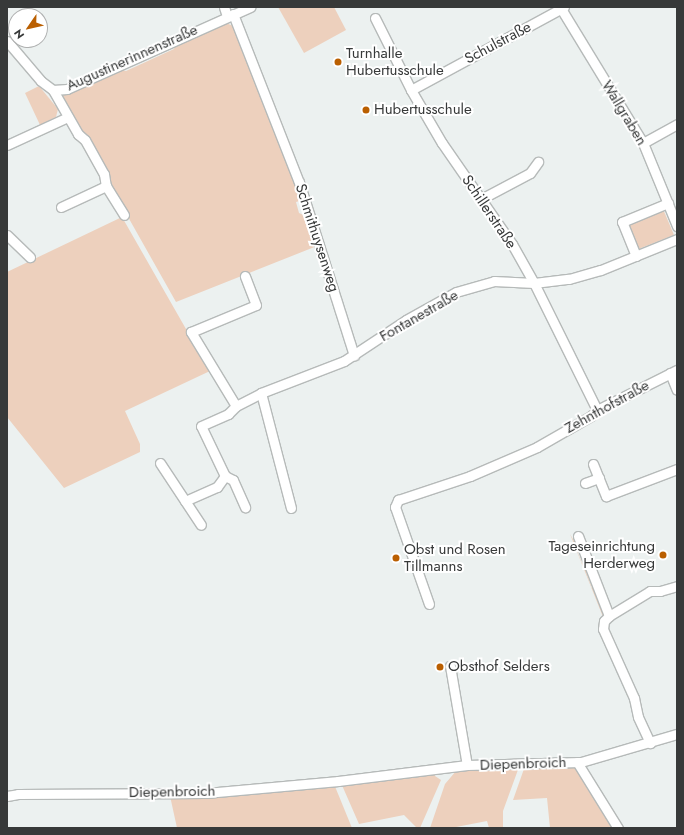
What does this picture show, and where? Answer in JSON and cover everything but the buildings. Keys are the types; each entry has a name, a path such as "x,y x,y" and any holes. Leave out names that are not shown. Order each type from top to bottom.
{"street":[{"name":"Schmithuysenweg","path":"224,7 230,15 276,122 306,203 354,355"},
{"name":"Augustinerinnenstraße","path":"7,41 41,81 53,90 67,89 250,7"},
{"name":"Schulstraße","path":"411,90 561,8"},
{"name":"Wallgraben","path":"561,8 643,143 672,206 677,226"},
{"name":"Schillerstraße","path":"375,18 411,90 442,143 512,244 534,283 597,410"},
{"path":"53,90 78,134 85,140 100,168 106,186 124,215"},
{"path":"7,145 68,117"},
{"path":"643,143 677,124"},
{"path":"481,199 530,173 538,162"},
{"path":"61,207 106,186"},
{"path":"634,257 622,222 672,206"},
{"path":"7,235 30,257"},
{"name":"Fontanestraße","path":"245,507 233,480 225,476 201,426 228,414 236,406 261,393 344,361 406,320 456,292 494,281 534,283 569,279 601,270 677,239"},
{"path":"236,406 192,332 256,305 245,276"},
{"path":"674,372 677,390"},
{"name":"Zehnthofstraße","path":"430,604 395,507 398,500 470,476 538,446 591,416 597,410 674,372"},
{"path":"261,393 291,508"},
{"path":"160,463 202,525"},
{"path":"593,464 606,496 677,468"},
{"path":"185,501 217,487 225,476"},
{"path":"585,483 599,478"},
{"path":"578,536 609,616"},
{"path":"650,743 638,717 634,698 603,629 604,621 609,616 650,591 677,586"},
{"name":"Diepenbroich","path":"450,666 467,765"},
{"path":"577,762 592,760 677,734"},
{"name":"Diepenbroich","path":"7,796 18,794 206,793 338,781 467,765 577,762 618,828"}],"shaded area":[{"path":"278,7 334,7 346,30 304,53"},
{"path":"224,22 233,26 303,200 296,202 299,213 306,216 317,246 176,302 110,185 111,180 85,133 81,135 59,95 70,94 122,70 126,71 174,49 175,45"},
{"path":"39,86 58,109 56,117 40,125 25,93"},
{"path":"663,209 674,235 636,250 625,224"},
{"path":"122,217 210,371 125,411 140,444 140,452 64,488 7,417 7,272"},
{"path":"570,534 579,546 576,548 582,563 585,562 588,571 586,572 592,588 595,587 598,596 596,597 602,612 605,614 603,617"},
{"path":"525,766 574,766 614,828 550,828 547,798 513,800"},
{"path":"519,767 503,811 503,828 489,828 487,821 451,828 430,828 445,784 456,771 462,768"},
{"path":"435,772 435,776 441,780 420,828 417,828 404,815 359,824 341,783"},
{"path":"334,784 352,828 177,828 170,796"}],"place":[{"name":"Turnhalle Hubertusschule","path":"338,62"},
{"name":"Hubertusschule","path":"366,110"},
{"name":"Tageseinrichtung Herderweg","path":"663,555"},
{"name":"Obst und Rosen Tillmanns","path":"396,558"},
{"name":"Obsthof Selders","path":"440,667"}]}
